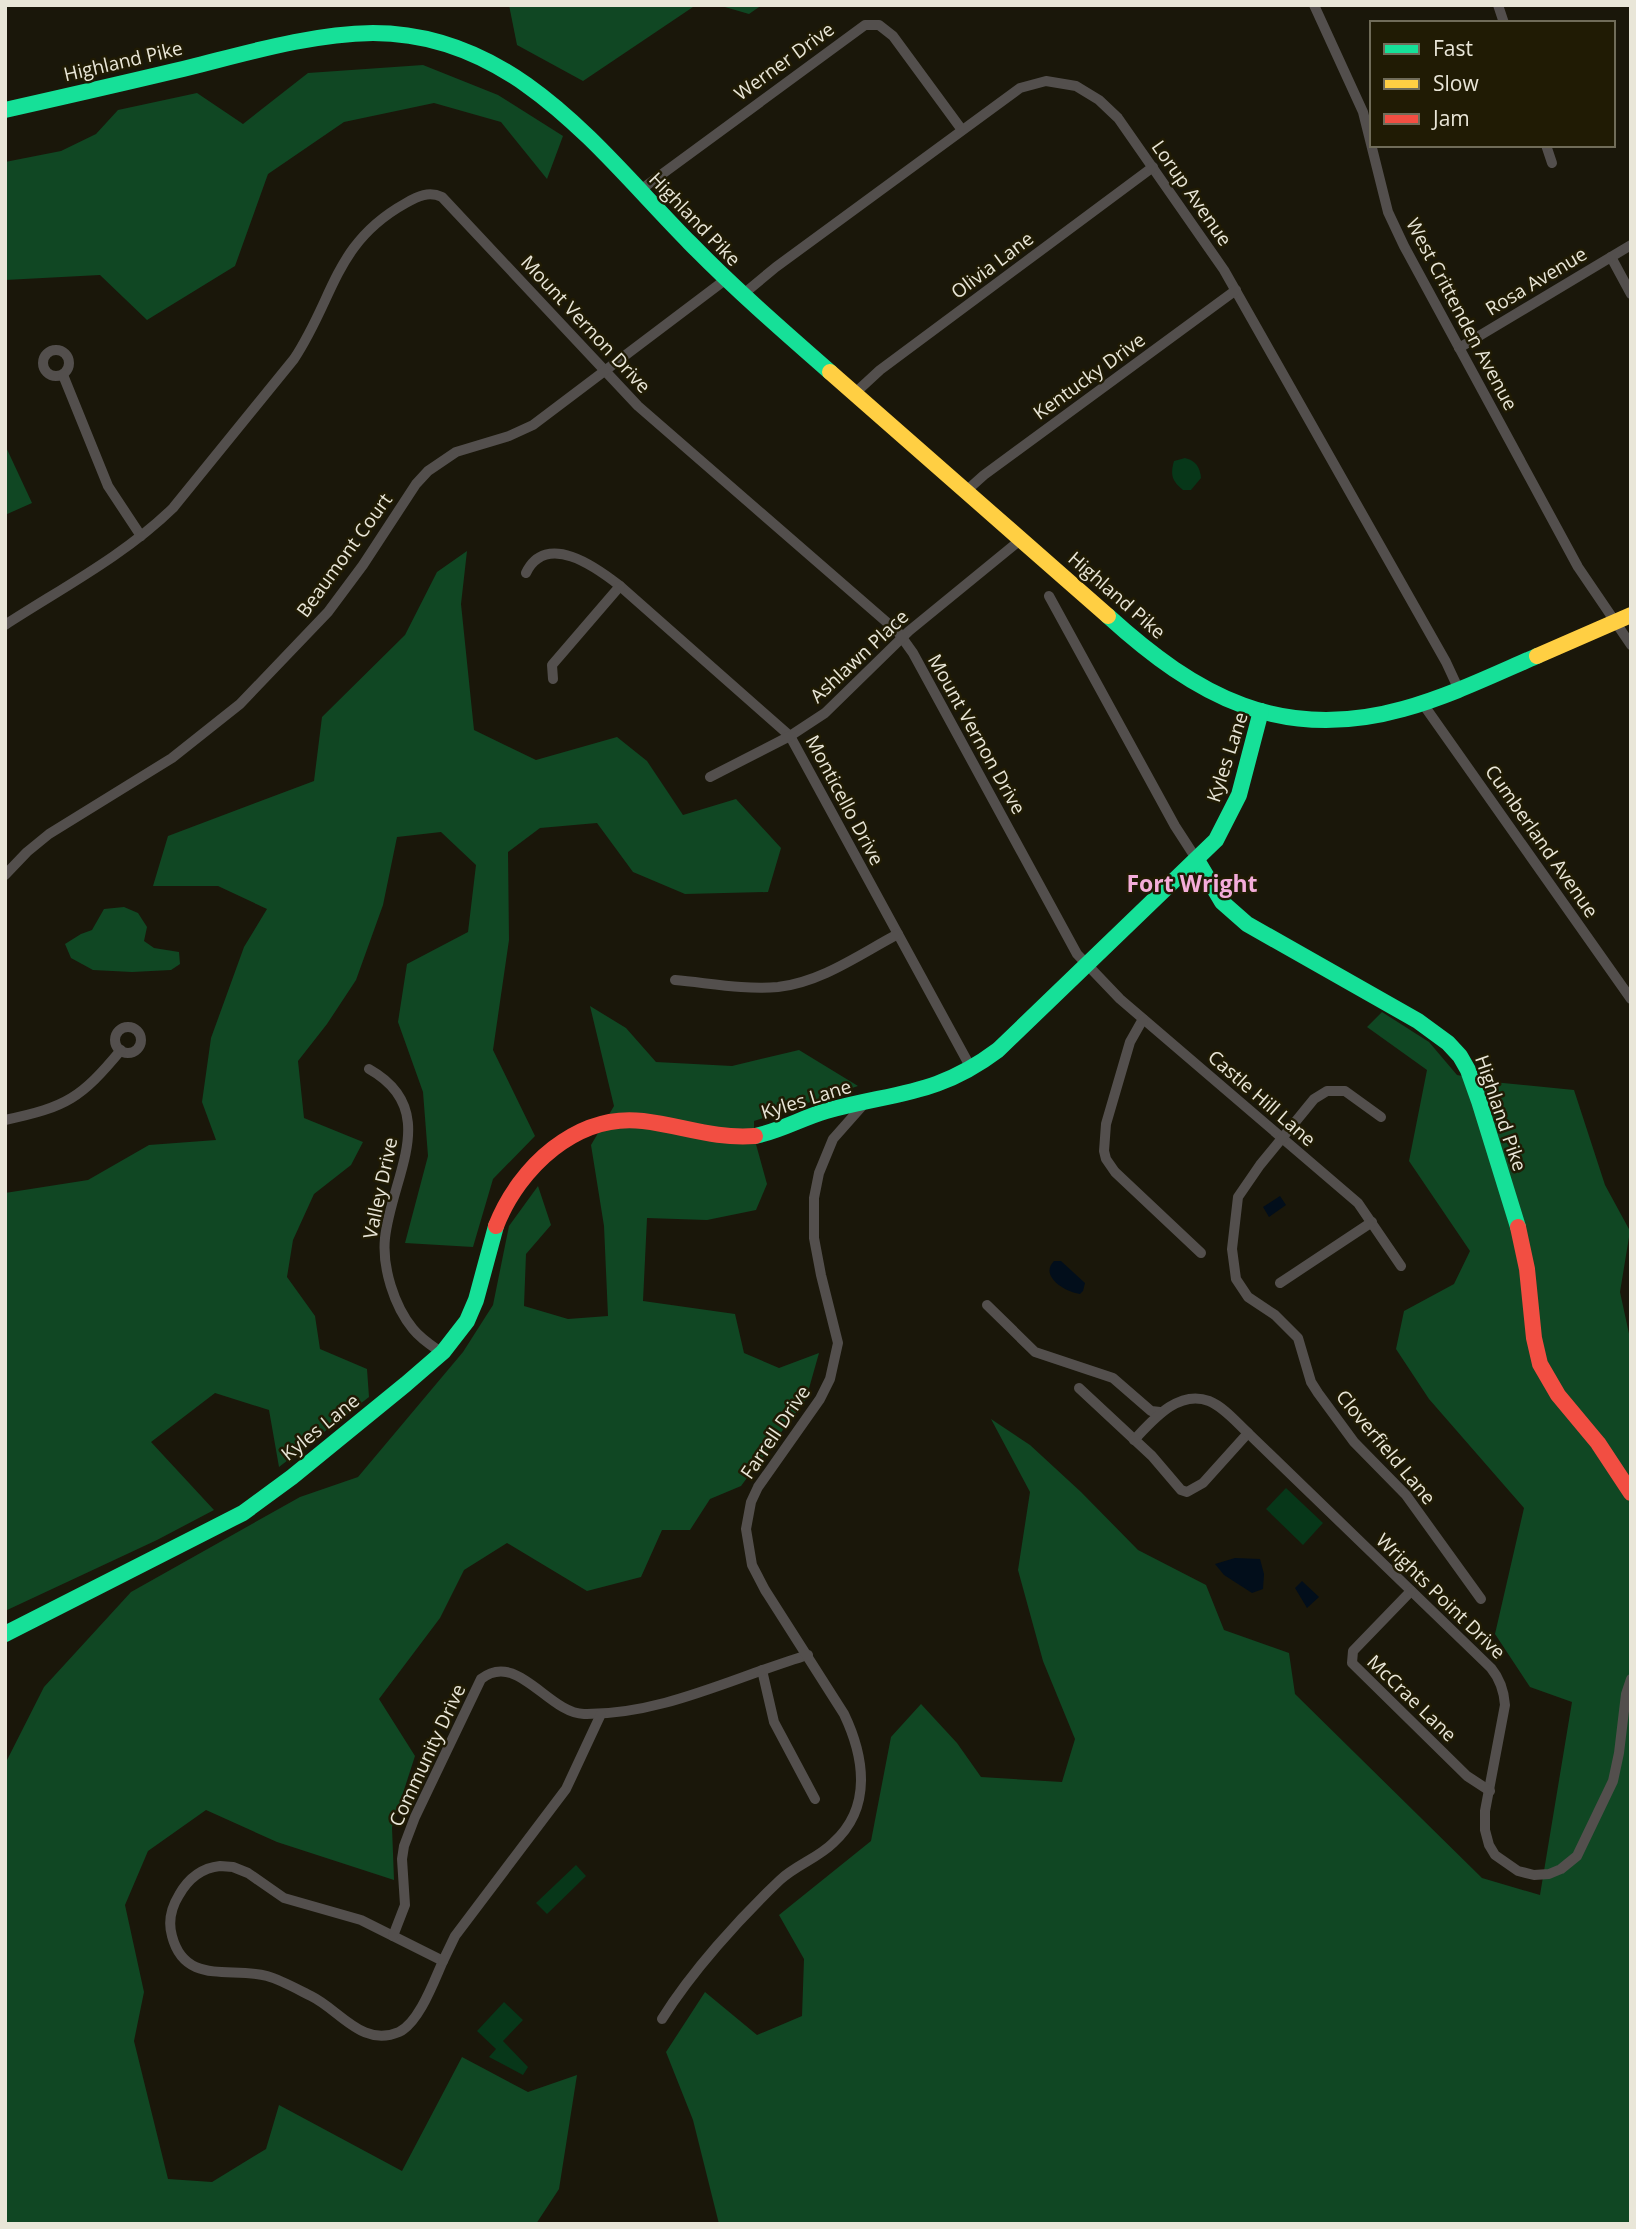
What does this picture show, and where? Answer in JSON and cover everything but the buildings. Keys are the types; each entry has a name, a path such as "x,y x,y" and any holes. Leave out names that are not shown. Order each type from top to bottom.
{"main road":[{"name":"Highland Pike","path":"5,110 317,37 376,33 412,36 465,50 488,60 522,80 566,115 741,296 1020,541 1180,674 1216,695 1261,711"},
{"name":"Kyles Lane","path":"5,1634 245,1512 271,1494 442,1353 470,1317 479,1293 495,1223 507,1201 529,1171 550,1151 575,1134 611,1120 637,1118 706,1135 754,1137 832,1109 864,1104 938,1084 971,1068 998,1050 1216,840 1230,819 1261,711 1304,719 1349,719 1375,716 1423,704 1631,615"},
{"name":"Highland Pike","path":"1197,860 1222,902 1247,924 1419,1021 1435,1031 1460,1056 1479,1101 1520,1235 1541,1364 1558,1395 1598,1443 1630,1489"}],"street":[{"name":"West Crittenden Avenue","path":"1314,5 1363,112 1370,140"},
{"name":"Werner Drive","path":"639,191 864,25 879,25 893,36 962,130"},
{"name":"Lorup Avenue","path":"741,296 776,267 1020,88 1034,83 1059,82 1076,86 1099,100 1118,118 1207,243 1446,662 1459,690"},
{"name":"West Crittenden Avenue","path":"1372,147 1388,212 1404,246 1577,567 1631,645"},
{"path":"1547,147 1552,163"},
{"name":"Olivia Lane","path":"854,394 880,370 1153,167"},
{"name":"Mount Vernon Drive","path":"5,625 141,536 173,508 294,359 308,337 337,273 364,233 393,210 427,194 436,194 451,204 638,407 903,638 1077,954 1087,966"},
{"name":"Rosa Avenue","path":"1459,348 1631,245"},
{"path":"1611,257 1631,294"},
{"name":"Beaumont Court","path":"5,874 49,834 172,758 240,704 328,612 363,565 416,484 428,471 456,452 509,436 533,425 725,280"},
{"name":"Kentucky Drive","path":"965,492 1005,459 1236,290"},
{"path":"63,375 108,485 141,536"},
{"name":"Ashlawn Place","path":"710,777 790,736 825,713 903,638 1020,541"},
{"name":"Monticello Drive","path":"526,573 529,566 540,556 559,554 592,565 620,586 790,736 971,1068"},
{"path":"553,679 552,665 620,586"},
{"name":"Highland Pike","path":"1049,596 1175,826 1197,860"},
{"name":"Cumberland Avenue","path":"1423,704 1631,999"},
{"path":"675,980 757,988 797,983 839,966 898,934"},
{"name":"Castle Hill Lane","path":"1087,966 1143,1019 1358,1203 1401,1266"},
{"path":"1143,1019 1130,1042 1107,1124 1104,1151 1115,1172 1201,1253"},
{"path":"5,1120 49,1110 73,1099 96,1081 121,1051"},
{"name":"Valley Drive","path":"369,1069 385,1079 398,1092 408,1113 410,1125 385,1240 389,1278 395,1297 411,1326 442,1353"},
{"name":"Cloverfield Lane","path":"1381,1117 1345,1091 1326,1091 1314,1099 1260,1165 1238,1198 1232,1249 1236,1279 1248,1297 1275,1315 1298,1338 1311,1382 1318,1394 1354,1441 1406,1495 1481,1599"},
{"name":"Farrell Drive","path":"662,2019 677,1995 707,1958 781,1878 833,1843 851,1818 859,1797 862,1780 860,1756 854,1735 808,1655 765,1590 752,1564 746,1529 751,1502 758,1487 820,1399 830,1379 838,1343 814,1238 814,1198 819,1172 833,1139 864,1104"},
{"path":"1280,1283 1372,1222"},
{"path":"987,1305 1035,1352 1113,1378 1151,1411 1160,1412"},
{"path":"1079,1388 1152,1456 1185,1492 1203,1483 1248,1433"},
{"name":"Wrights Point Drive","path":"1134,1440 1160,1412 1187,1400 1210,1401 1226,1412 1491,1668 1497,1675 1505,1705 1485,1811 1485,1830 1489,1846 1503,1862 1518,1871 1534,1875 1549,1874 1577,1856 1613,1781 1626,1694 1631,1679"},
{"name":"McCrae Lane","path":"1411,1591 1353,1651 1352,1663 1467,1776 1490,1791"},
{"path":"443,1961 343,1914 308,1907 284,1898 248,1873 226,1866 204,1869 191,1879 180,1892 171,1915 174,1944 182,1957 191,1964 215,1972 267,1976 324,2003 364,2033 379,2037 400,2032 415,2018 443,1961 455,1936 566,1789 601,1714 663,1703 808,1655"},
{"name":"Community Drive","path":"393,1936 405,1905 402,1859 404,1846 415,1817 481,1679 490,1672 499,1670 541,1690 563,1709 575,1713 601,1714"},
{"path":"762,1670 774,1722 815,1800"}],"green space":[{"path":"509,5 696,5 583,81 517,45"},
{"path":"718,5 762,5 749,14"},
{"path":"423,65 498,95 563,136 547,179 501,122 434,103 344,122 268,174 235,266 147,320 100,275 5,280 5,162 61,151 96,134 118,110 197,93 243,124 308,73"},
{"path":"5,445 32,503 5,515"},
{"path":"1185,458 1195,463 1201,478 1191,490 1183,490 1176,484 1172,474 1174,461"},
{"path":"467,551 461,604 474,730 536,760 617,737 647,761 683,815 736,799 781,848 768,892 685,894 633,872 597,823 540,828 508,852 509,940 493,1050 535,1136 493,1179 473,1247 405,1243 428,1156 423,1092 398,1022 407,964 468,932 476,865 441,832 397,837 383,905 356,980 298,1061 304,1118 363,1142 351,1165 314,1194 293,1240 287,1277 315,1316 320,1349 367,1369 369,1397 279,1467 269,1410 215,1393 151,1442 214,1510 157,1540 5,1611 5,1193 88,1180 149,1145 216,1140 202,1102 211,1038 244,947 267,909 218,886 153,886 168,836 314,781 322,717 405,635 437,572"},
{"path":"124,907 138,913 147,927 144,941 154,948 179,952 180,964 171,970 93,970 71,958 65,944 92,930 104,909"},
{"path":"590,1006 626,1028 656,1062 732,1066 799,1050 858,1086 754,1121 754,1137 767,1184 756,1210 707,1220 647,1218 643,1301 735,1314 744,1353 779,1368 819,1353 806,1399 741,1486 710,1499 690,1530 662,1530 641,1577 587,1591 507,1543 464,1570 440,1618 379,1699 415,1756 392,1827 394,1880 277,1842 206,1810 148,1851 125,1905 144,1992 134,2041 168,2179 212,2182 266,2149 279,2105 402,2171 462,2057 528,2092 577,2075 559,2189 536,2224 5,2224 5,1764 44,1687 131,1592 300,1497 358,1477 463,1352 493,1305 509,1226 538,1186 551,1225 526,1254 524,1306 568,1319 608,1316 604,1226 591,1145 614,1106"},
{"path":"1382,1012 1429,1042 1457,1075 1493,1082 1574,1090 1605,1185 1630,1231 1620,1292 1631,1343 1631,2224 719,2224 693,2120 666,2052 705,1992 757,2035 802,2016 804,1959 779,1915 871,1841 891,1737 921,1704 957,1743 981,1777 1062,1782 1075,1739 1043,1661 1018,1570 1030,1492 991,1419 1030,1445 1138,1550 1206,1585 1224,1630 1289,1653 1295,1694 1482,1878 1540,1895 1572,1702 1530,1687 1495,1634 1524,1508 1429,1399 1396,1349 1404,1311 1454,1284 1470,1251 1409,1161 1427,1070 1367,1027"},
{"path":"1286,1488 1323,1523 1303,1545 1266,1509"},
{"path":"576,1865 586,1876 547,1914 536,1903"},
{"path":"504,2002 523,2020 503,2041 528,2067 523,2075 489,2057 496,2049 477,2031"}],"water":[{"path":"1280,1196 1286,1205 1269,1217 1263,1207"},
{"path":"1054,1261 1061,1261 1085,1283 1080,1294 1061,1287 1052,1278 1050,1267"},
{"path":"1235,1558 1260,1559 1264,1574 1263,1589 1252,1593 1224,1575 1215,1564"},
{"path":"1302,1581 1319,1597 1307,1608 1295,1588"}],"traffic: fast":[{"path":"5,110 281,45 327,37 373,33 424,38 470,53 512,75 551,104 587,136 724,276 830,372"},
{"path":"1108,616 1174,669 1208,690 1279,716 1318,720 1359,718 1403,709 1454,692 1537,656"},
{"path":"755,1136 826,1111 935,1085 976,1065 998,1050 1216,840 1239,795 1261,711"},
{"path":"1197,860 1222,902 1247,924 1418,1021 1448,1043 1460,1056 1479,1101 1518,1227"},
{"path":"5,1634 243,1513 292,1477 406,1384 443,1352 467,1321 476,1300 496,1226"}],"traffic: slow":[{"path":"830,372 1108,616"},
{"path":"1537,656 1631,615"}],"traffic: jam":[{"path":"496,1226 506,1204 535,1165 553,1148 595,1126 619,1121 643,1121 712,1134 755,1136"},
{"path":"1518,1227 1527,1269 1534,1338 1540,1364 1558,1395 1598,1443 1631,1493"}],"district":[{"name":"Fort Wright","path":"1192,884"}]}
